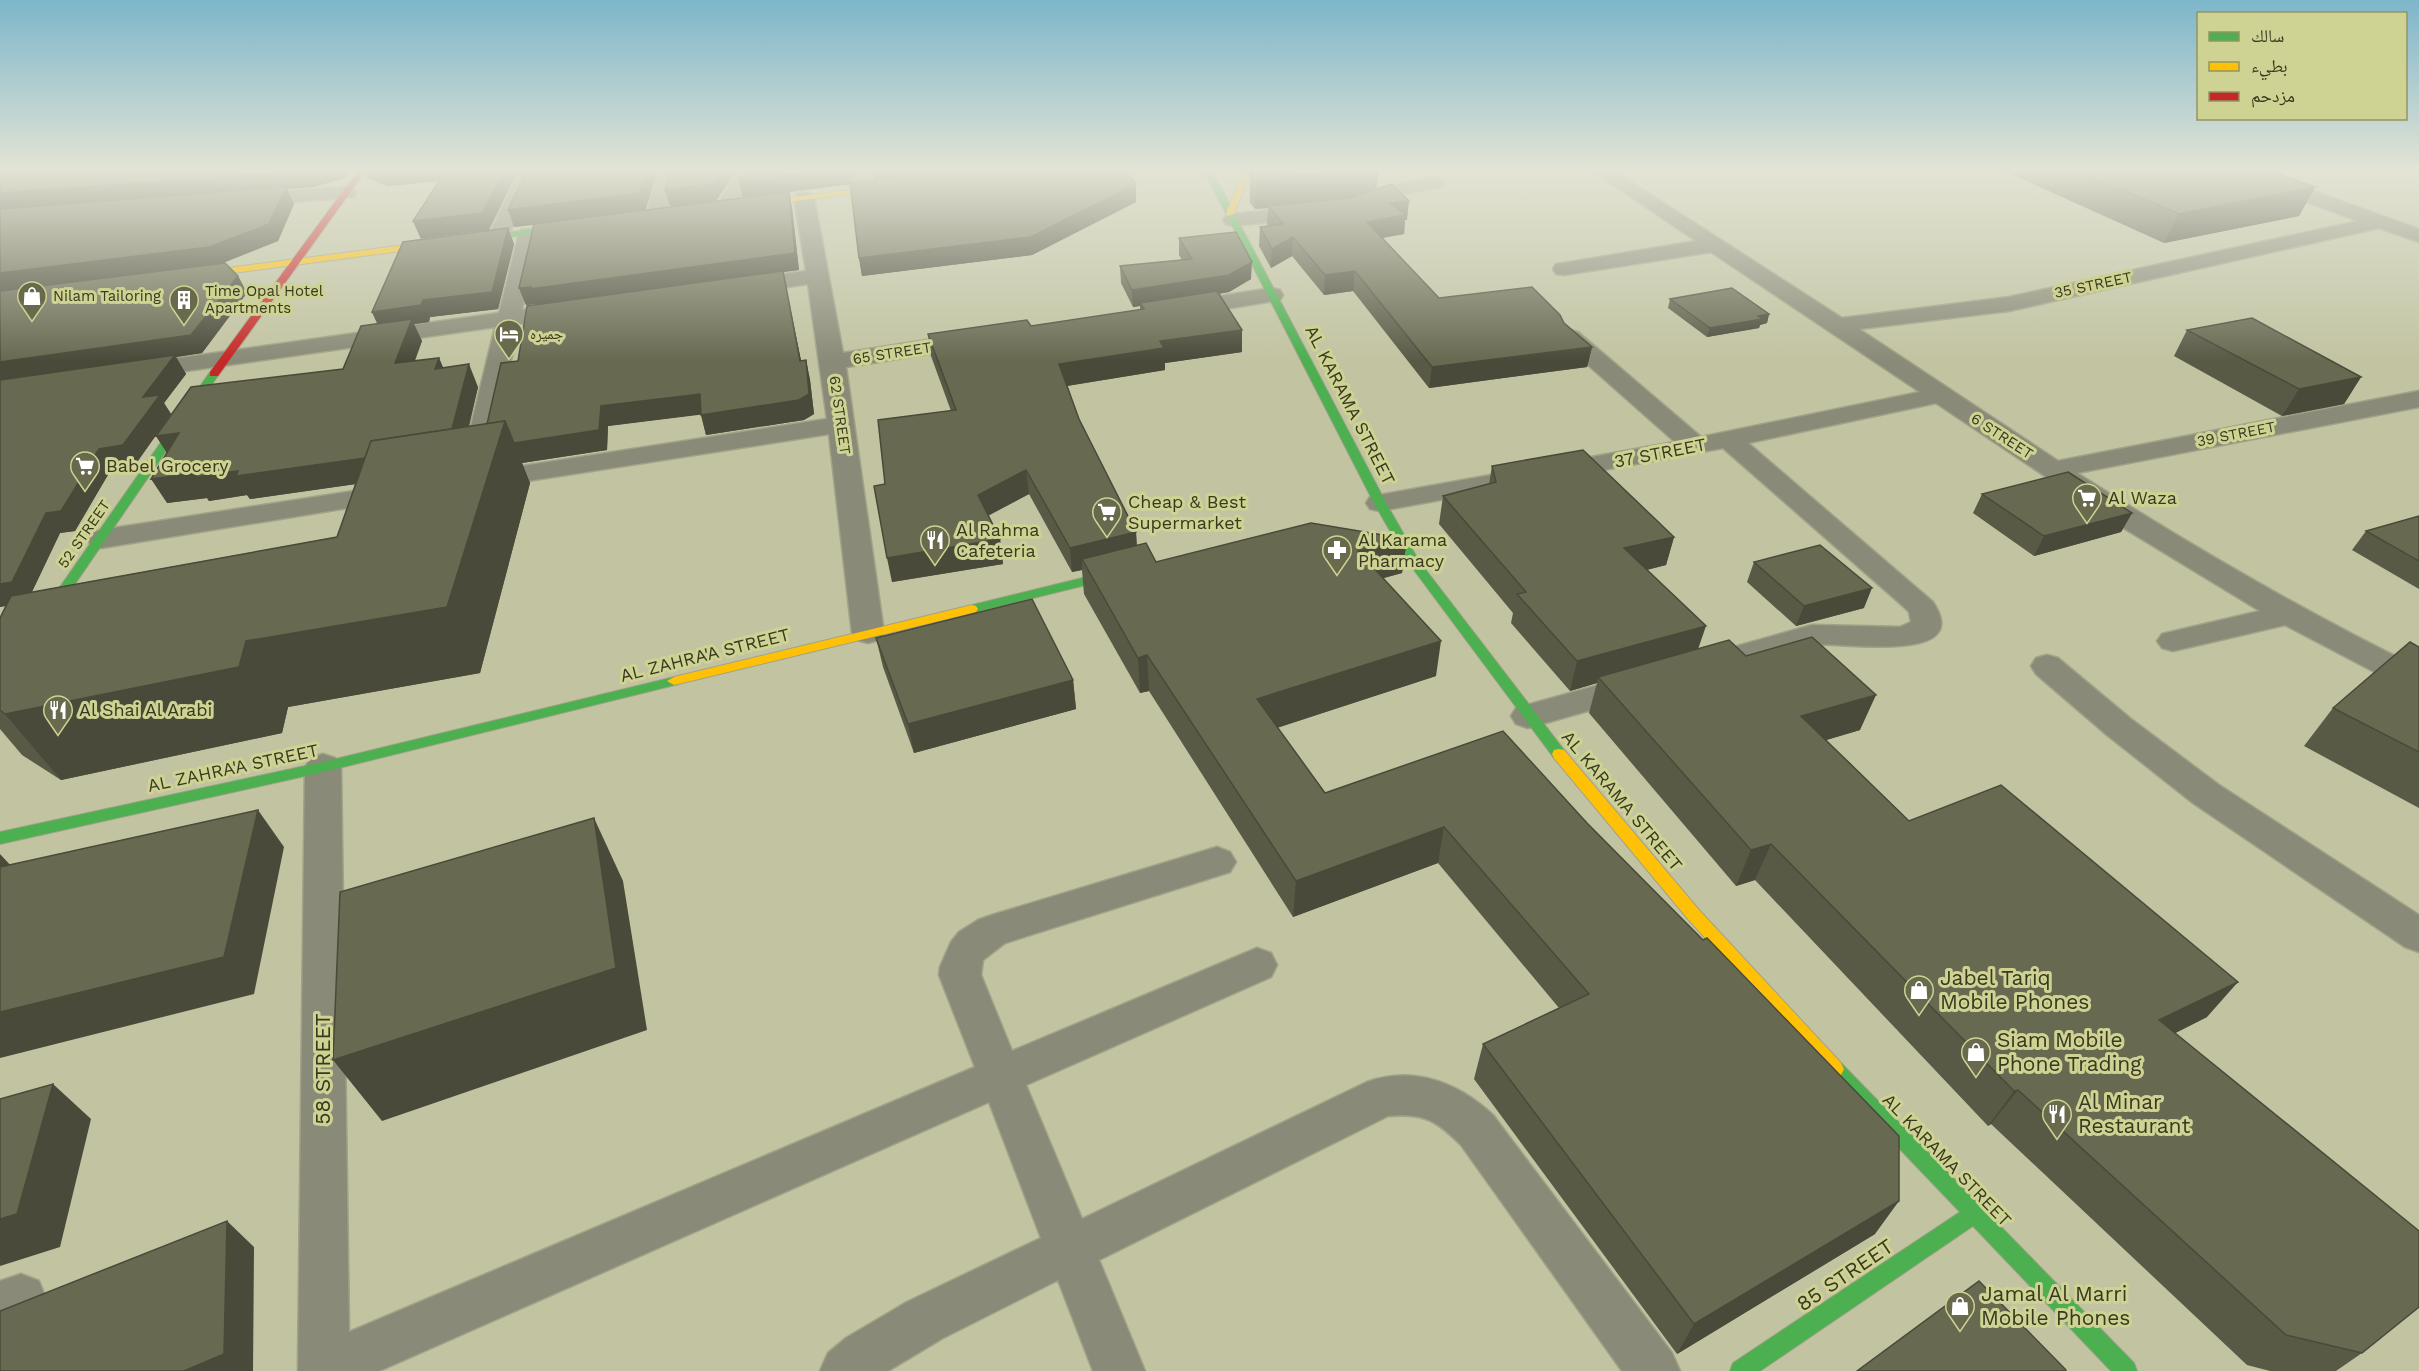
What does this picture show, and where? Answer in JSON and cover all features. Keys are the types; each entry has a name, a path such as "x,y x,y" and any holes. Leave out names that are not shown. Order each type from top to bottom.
{"main road":[{"name":"52 STREET","path":"0,683 224,359 318,233"},
{"path":"178,278 529,233"},
{"name":"AL KARAMA STREET","path":"1239,233 1380,503 1414,562 1528,717 1705,926 1825,1058 2126,1371"},
{"path":"1386,546 1414,562"},
{"name":"AL ZAHRA'A STREET","path":"0,838 323,767 1142,567"},
{"path":"0,848 52,826"},
{"name":"85 STREET","path":"1741,1371 1974,1214"}],"street":[{"path":"498,237 500,233"},
{"path":"529,233 465,482 842,424"},
{"name":"62 STREET","path":"811,233 842,424 868,633"},
{"name":"6 STREET","path":"1695,233 1838,325 2053,470 2200,564 2286,615 2418,680"},
{"name":"35 STREET","path":"1838,325 2009,304 2330,233"},
{"path":"1564,269 1713,245"},
{"path":"715,290 819,276"},
{"path":"1156,312 1272,295"},
{"path":"118,374 589,307"},
{"name":"65 STREET","path":"833,362 994,337"},
{"path":"1570,337 1696,446"},
{"path":"2346,392 2375,408"},
{"name":"37 STREET","path":"1380,503 1729,440 1939,395"},
{"name":"39 STREET","path":"2053,470 2419,399"},
{"path":"1528,717 1812,635 1904,637 1927,627 1927,618 1923,608 1914,599 1729,440"},
{"path":"101,539 412,490"},
{"path":"2173,641 2286,615"},
{"path":"2047,666 2119,728 2206,794 2419,936"},
{"name":"58 STREET","path":"323,767 324,1370"},
{"path":"1119,1371 960,975 961,961 966,949 977,939 992,931 1217,862"},
{"path":"324,1370 1257,964"},
{"path":"846,1371 864,1356 926,1320 1383,1096 1408,1093 1434,1099 1458,1110 1477,1130 1654,1371"}],"building":[{"path":"0,233 246,233 209,247 0,273"},
{"path":"471,233 507,233 492,292 423,300 421,305 372,312 403,242"},
{"path":"532,233 793,233 795,253 530,289 531,287 519,288"},
{"path":"856,233 1039,233 1031,237 859,258"},
{"path":"1237,233 1252,262 1229,275 1132,290 1120,266 1192,259 1179,238"},
{"path":"1263,233 1377,233 1439,298 1532,287 1560,315 1564,323 1592,347 1432,367 1355,271 1325,275 1293,237 1272,249"},
{"path":"225,263 238,276 191,335 0,362 0,291"},
{"path":"783,271 800,361 806,360 809,394 799,400 701,415 700,394 601,406 599,430 514,443 505,421 487,424 501,363 518,361 527,306"},
{"path":"1732,288 1769,314 1758,316 1762,319 1710,328 1670,299"},
{"path":"1217,291 1242,330 1160,341 1164,348 1059,364 1079,419 1136,532 1070,548 1026,470 978,495 1000,539 887,558 874,486 885,484 878,420 956,410 928,334 1027,320 1031,326 1144,309 1140,303"},
{"path":"2252,318 2361,377 2299,389 2187,330"},
{"path":"412,319 395,363 439,358 435,369 469,364 452,429 371,441 365,458 236,476 238,471 195,477 196,473 151,479 179,433 156,436 191,387 343,369 361,326"},
{"path":"175,355 143,397 160,395 123,445 99,449 61,511 46,513 12,582 0,584 0,380"},
{"path":"505,421 447,607 246,641 239,667 5,714 0,710 0,618 11,596 337,537 371,441"},
{"path":"1583,450 1674,537 1624,548 1706,626 1577,661 1517,594 1526,592 1443,496 1496,482 1492,466"},
{"path":"2068,472 2132,513 2044,536 1982,494"},
{"path":"2419,516 2419,561 2366,531"},
{"path":"1311,523 1407,539 1358,551 1441,641 1257,699 1325,793 1503,731 1587,823 1703,940 1707,938 1899,1136 1899,1201 1694,1324 1483,1044 1589,994 1444,827 1296,881 1147,655 1138,658 1082,559 1146,543 1156,562"},
{"path":"1820,545 1872,588 1804,606 1754,562"},
{"path":"1032,599 1073,680 908,724 876,638"},
{"path":"1812,637 1876,695 1801,716 1909,821 2001,785 2238,982 2159,1020 2419,1231 2419,1307 2362,1353 2286,1335 2018,1090 2014,1091 1771,844 1751,850 1598,677 1729,640 1746,656"},
{"path":"2410,642 2419,647 2419,752 2333,708"},
{"path":"258,810 224,957 0,1012 0,867"},
{"path":"594,818 616,968 333,1060 340,892"},
{"path":"53,1084 17,1214 0,1219 0,1099"},
{"path":"227,1221 224,1354 184,1371 0,1371 0,1311"},
{"path":"1979,1281 2065,1371 1857,1371"}],"traffic: fast":[{"path":"467,240 522,233"},
{"path":"1240,233 1380,503 1414,562 1559,754"},
{"path":"0,683 214,374"},
{"path":"972,609 1127,571"},
{"path":"0,838 323,767 674,681"},
{"path":"1835,1069 2126,1371"},
{"path":"1741,1371 1974,1214"}],"traffic: slow":[{"path":"188,276 467,240"},
{"path":"674,681 972,609"},
{"path":"1559,754 1694,914 1835,1069"}],"traffic: jam":[{"path":"214,374 316,233"}],"place":[{"name":"Nilam Tailoring","path":"32,322"},
{"name":"Time Opal Hotel Apartments","path":"184,326"},
{"name":"جميره","path":"509,360"},
{"name":"Babel Grocery","path":"85,492"},
{"name":"Al Waza","path":"2087,524"},
{"name":"Cheap & Best Supermarket","path":"1107,538"},
{"name":"Al Rahma Cafeteria","path":"935,566"},
{"name":"Al Karama Pharmacy","path":"1337,576"},
{"name":"Al Shai Al Arabi","path":"58,736"},
{"name":"Jabel Tariq Mobile Phones","path":"1919,1016"},
{"name":"Siam Mobile Phone Trading","path":"1976,1078"},
{"name":"Al Minar Restaurant","path":"2057,1140"},
{"name":"Jamal Al Marri Mobile Phones","path":"1960,1332"}]}
